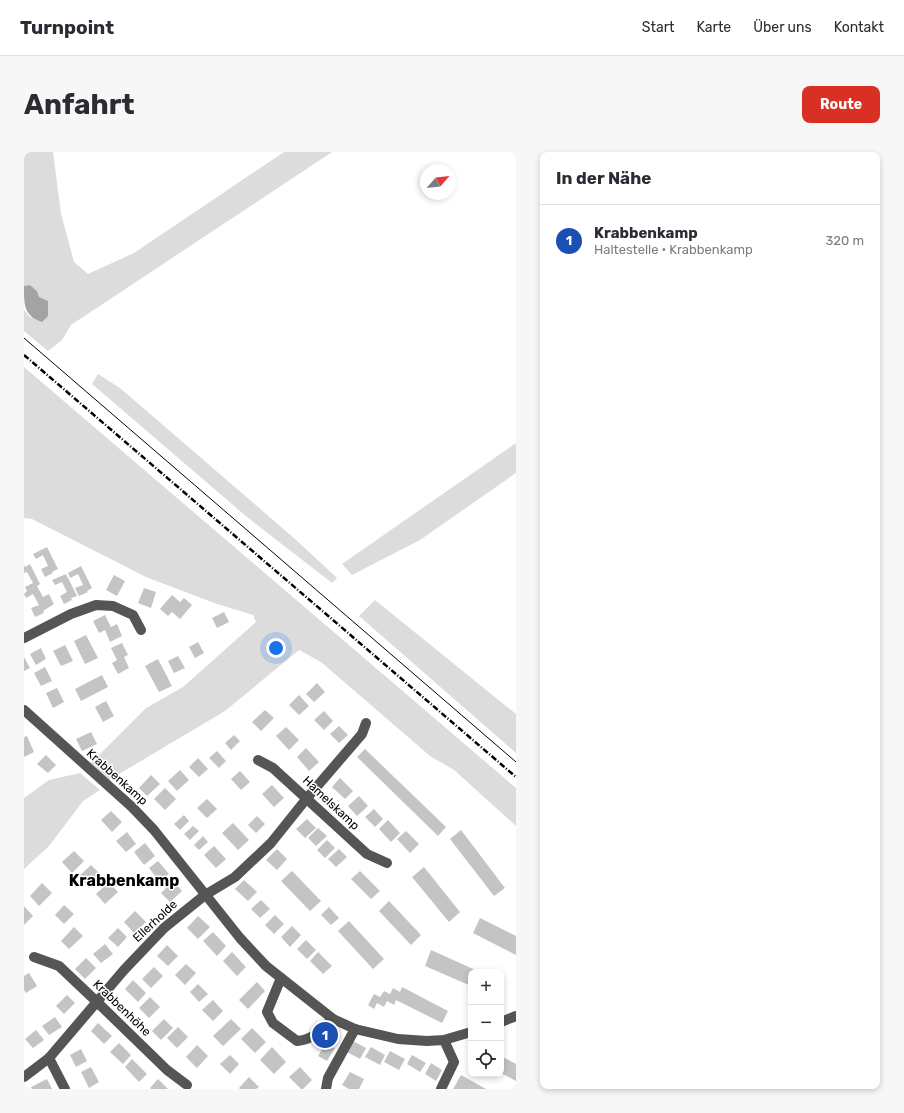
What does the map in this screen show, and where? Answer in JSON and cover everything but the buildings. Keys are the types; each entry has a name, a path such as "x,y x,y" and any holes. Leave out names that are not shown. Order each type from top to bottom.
{"street":[{"path":"24,638 71,614 96,605 113,606 133,615 141,630"},
{"name":"Krabbenkamp","path":"24,710 132,807 158,835 240,938 266,966 333,1019 355,1029 398,1039 427,1041 444,1040 468,1033"},
{"name":"Ellerholde","path":"24,1077 49,1058 124,970 164,928 205,895 235,877 279,835 307,798 362,734 366,723"},
{"name":"Hamelskamp","path":"258,760 273,768 367,854 386,863"},
{"name":"Krabbenhöhe","path":"34,957 59,966 167,1070 187,1085"},
{"path":"281,978 267,1012 273,1022 297,1041 306,1040 318,1034 333,1019"},
{"path":"504,1021 516,1016"},
{"path":"326,1089 328,1078 355,1029"},
{"path":"441,1089 454,1062 444,1040"},
{"path":"49,1058 65,1089"}],"shaded area":[{"path":"24,152 53,152 61,214 74,262 88,274 134,253 284,152 332,152 71,325 62,340 48,351 24,331 24,310 31,318 39,297 37,291 30,285 24,286"},
{"path":"30,285 37,291 39,297 48,301 48,316 42,322 28,313 26,309 24,300 24,286"},
{"path":"24,367 516,788 516,826 454,770 430,756 321,662 299,650 225,711 109,780 91,763 146,708 183,687 256,622 253,615 214,603 146,577 32,519 24,518"},
{"path":"98,374 120,388 295,539 337,578 332,583 247,517 92,384"},
{"path":"516,443 516,473 420,540 352,575 342,564"},
{"path":"375,600 516,714 516,753 359,616"},
{"path":"80,773 100,790 83,801 49,846 24,869 24,798 49,780"}],"tram line":[{"path":"24,338 516,762"}],"railway":[{"path":"24,355 516,777"}],"place":[{"name":"Krabbenkamp","path":"325,1035"}],"district":[{"name":"Krabbenkamp","path":"124,880"}]}
